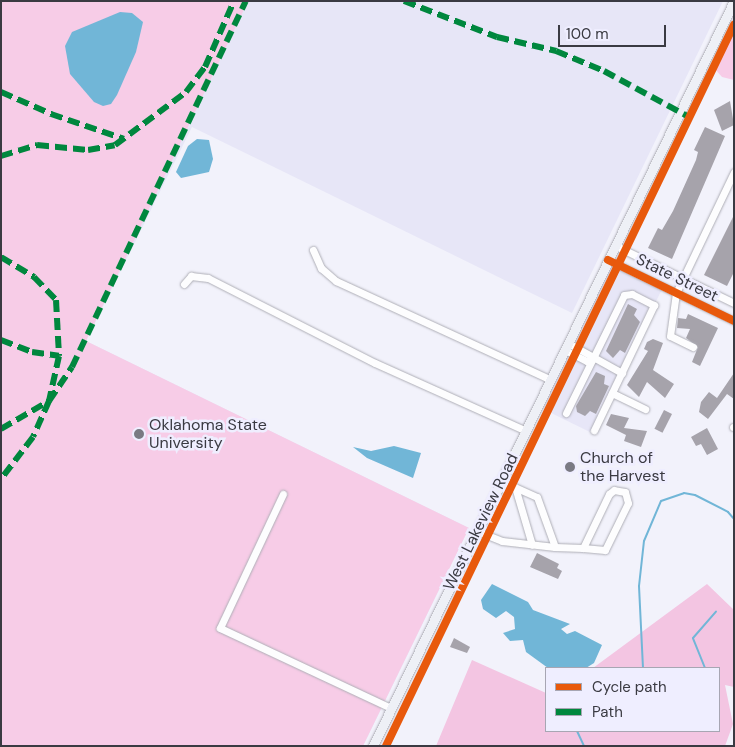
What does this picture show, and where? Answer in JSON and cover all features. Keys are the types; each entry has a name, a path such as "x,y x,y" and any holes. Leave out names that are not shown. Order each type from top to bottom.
{"main road":[{"name":"West Lakeview Road","path":"373,746 734,1"}],"street":[{"path":"693,347 670,336 676,293 734,172"},
{"name":"State Street","path":"616,246 734,303"},
{"path":"313,250 321,268 336,281 551,380"},
{"name":"State Street","path":"608,260 734,321"},
{"path":"184,284 192,276 208,278 376,363 526,431"},
{"path":"566,413 624,295 632,294 654,305 594,430"},
{"path":"567,347 587,360 593,359 622,373"},
{"path":"612,393 645,409"},
{"path":"502,481 537,497 555,547"},
{"path":"515,487 532,544"},
{"path":"477,531 502,541 555,547 605,550 628,503 625,492 614,490 609,494 582,548"},
{"path":"283,494 220,628 391,708"}],"shaded area":[{"name":"Oklahoma State University","path":"1,1 723,1 572,313 192,127 86,341 469,528 363,746 1,746"},
{"name":"Oklahoma State University","path":"1,1 248,1 86,341 469,528 363,746 1,746"},
{"path":"734,27 734,80 722,77 714,68"},
{"path":"609,261 663,287 592,433 538,407"},
{"path":"707,584 734,610 734,687 725,685 733,724 725,746 436,746 472,660 545,693 545,732 720,732 720,667 594,667"}],"water":[{"path":"120,12 132,13 143,22 136,52 117,95 111,104 103,106 94,102 70,74 65,46 72,32"},
{"path":"197,139 209,140 213,159 209,172 181,178 176,172 188,146"},
{"path":"394,446 421,453 413,478 367,458 353,447 371,451"},
{"path":"492,584 528,602 533,610 570,624 561,629 567,634 575,631 602,645 594,663 588,667 547,667 526,652 523,640 510,641 503,633 515,629 514,617 506,611 496,618 483,609 481,600"}],"building":[{"path":"730,101 734,125 722,131 714,110"},
{"path":"705,127 725,136 672,259 648,248 658,228 662,230 673,211 696,160 698,152 694,150"},
{"path":"734,215 734,272 727,286 704,275"},
{"path":"628,304 637,309 634,315 640,322 625,353 620,350 613,358 606,351"},
{"path":"688,314 718,328 700,366 692,362 698,347 686,338 690,329 677,328 678,318 686,319"},
{"path":"653,339 663,343 653,370 674,384 665,398 647,382 639,397 627,385 648,351 644,349 647,342"},
{"path":"596,372 605,376 604,384 609,386 596,414 590,411 585,416 577,412 576,406"},
{"path":"734,373 734,399 727,394 708,419 699,412 701,402 709,392 717,398"},
{"path":"664,410 672,414 662,433 654,429"},
{"path":"611,414 629,418 624,428 647,431 641,447 624,441 626,435 606,425"},
{"path":"707,428 718,449 707,455 701,444 696,446 691,437"},
{"path":"537,553 559,564 557,568 562,571 558,579 530,567"},
{"path":"454,638 470,647 467,653 450,647"}],"waterway":[{"path":"643,667 639,586 644,541 661,501 684,493 695,495 728,512 734,519"},
{"path":"705,667 693,638 716,612"},
{"path":"577,732 584,746"}],"marked path":[{"path":"1,156 37,145 88,150 115,145 186,92 205,67 234,1"},
{"path":"1,429 49,401 72,367 246,1"},
{"path":"404,1 497,37 556,51 604,71 689,117"},
{"path":"1,92 51,114 124,139"},
{"path":"1,257 34,277 56,300 59,356 49,401 33,437 1,479"},
{"path":"1,340 32,352 59,356"}],"cycle path":[{"path":"386,746 734,25"},
{"path":"608,260 734,321"}],"place":[{"name":"Oklahoma State University","path":"139,434"},
{"name":"Church of the Harvest","path":"570,467"}]}
